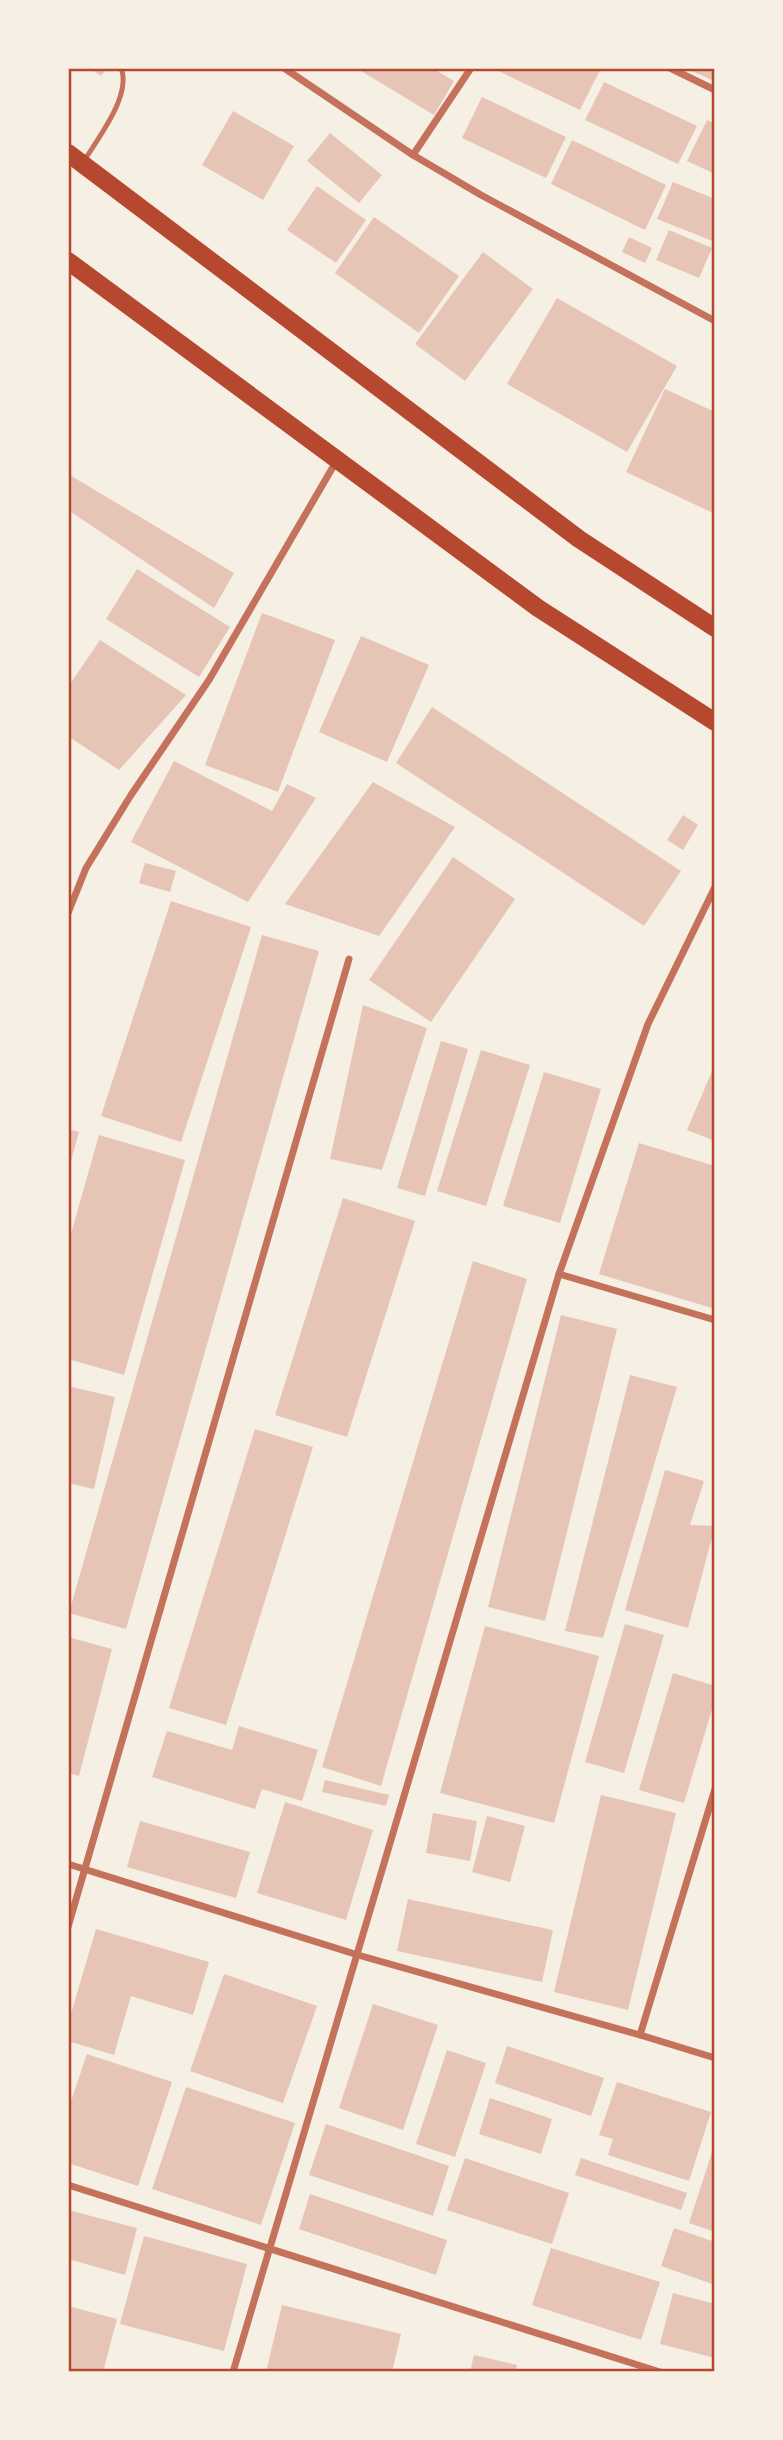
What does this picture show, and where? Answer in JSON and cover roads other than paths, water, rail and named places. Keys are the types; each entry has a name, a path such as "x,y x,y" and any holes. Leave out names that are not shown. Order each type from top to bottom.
{"main road":[{"path":"76,159 579,539 715,628"},
{"path":"68,261 538,608 715,722"}],"street":[{"path":"284,68 413,155 715,321"},
{"path":"413,155 471,68"},
{"path":"670,68 715,90"},
{"path":"68,913 86,868 131,795 209,680 337,460"},
{"path":"233,2372 559,1274 648,1024 715,887"},
{"path":"68,1927 349,959"},
{"path":"559,1274 715,1320"},
{"path":"640,2035 715,1789"},
{"path":"68,1864 358,1955 715,2058"},
{"path":"68,2185 660,2372"}],"lane":[{"path":"76,159 122,95 124,76 121,68"}]}
